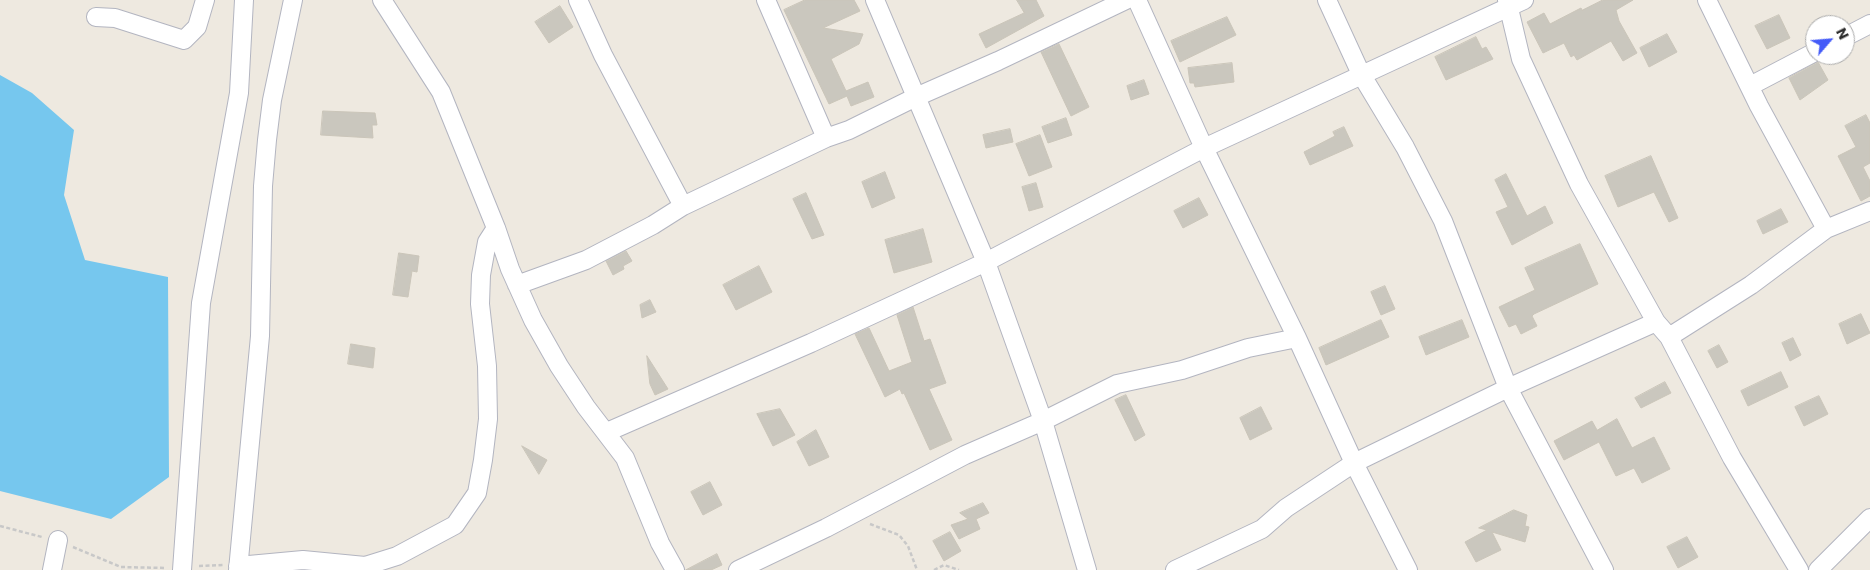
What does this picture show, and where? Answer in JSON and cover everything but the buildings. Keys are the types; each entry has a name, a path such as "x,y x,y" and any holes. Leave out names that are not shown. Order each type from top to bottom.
{"street":[{"path":"96,17 115,18 184,40 196,27 205,0"},
{"path":"183,569 201,303 239,93 244,0"},
{"path":"293,0 272,100 267,140 263,186 260,336 238,568 303,560 365,566 397,556 455,524 477,494 483,460 488,419 487,366 480,304 481,276 487,242 496,228"},
{"path":"382,0 441,92 496,228 517,286 533,320 559,366 607,432 632,471 660,543 675,570"},
{"path":"578,0 603,55 683,206"},
{"path":"766,0 826,138"},
{"path":"875,0 986,262 1043,421 1087,570"},
{"path":"517,286 586,260 629,239 683,206 826,138 850,130 916,97 998,61 1126,0"},
{"path":"1137,0 1204,148 1298,338 1354,463 1408,570"},
{"path":"1327,0 1361,74 1405,147 1443,222 1508,388 1604,570"},
{"path":"607,432 811,343 986,262 1204,148 1508,4 1524,0"},
{"path":"1707,0 1759,106 1826,230"},
{"path":"1508,4 1521,59 1579,184 1656,322 1669,338 1732,458 1799,570"},
{"path":"1855,32 1870,24"},
{"path":"1750,86 1805,57"},
{"path":"1669,338 1751,285 1826,230 1870,211"},
{"path":"1175,570 1262,529 1286,508 1354,463 1508,388 1656,322"},
{"path":"738,570 842,520 965,455 1043,421 1117,384 1182,370 1248,348 1298,338"},
{"path":"1818,570 1870,518"},
{"path":"52,570 58,540"}],"path":[{"path":"842,520 865,522 899,535 908,546 916,570"},
{"path":"0,526 58,540 121,567 183,569 206,564 238,568"},
{"path":"934,570 944,565 959,570"}],"water":[{"path":"0,75 32,93 74,130 64,195 85,260 168,277 169,477 111,519 0,491"}]}
